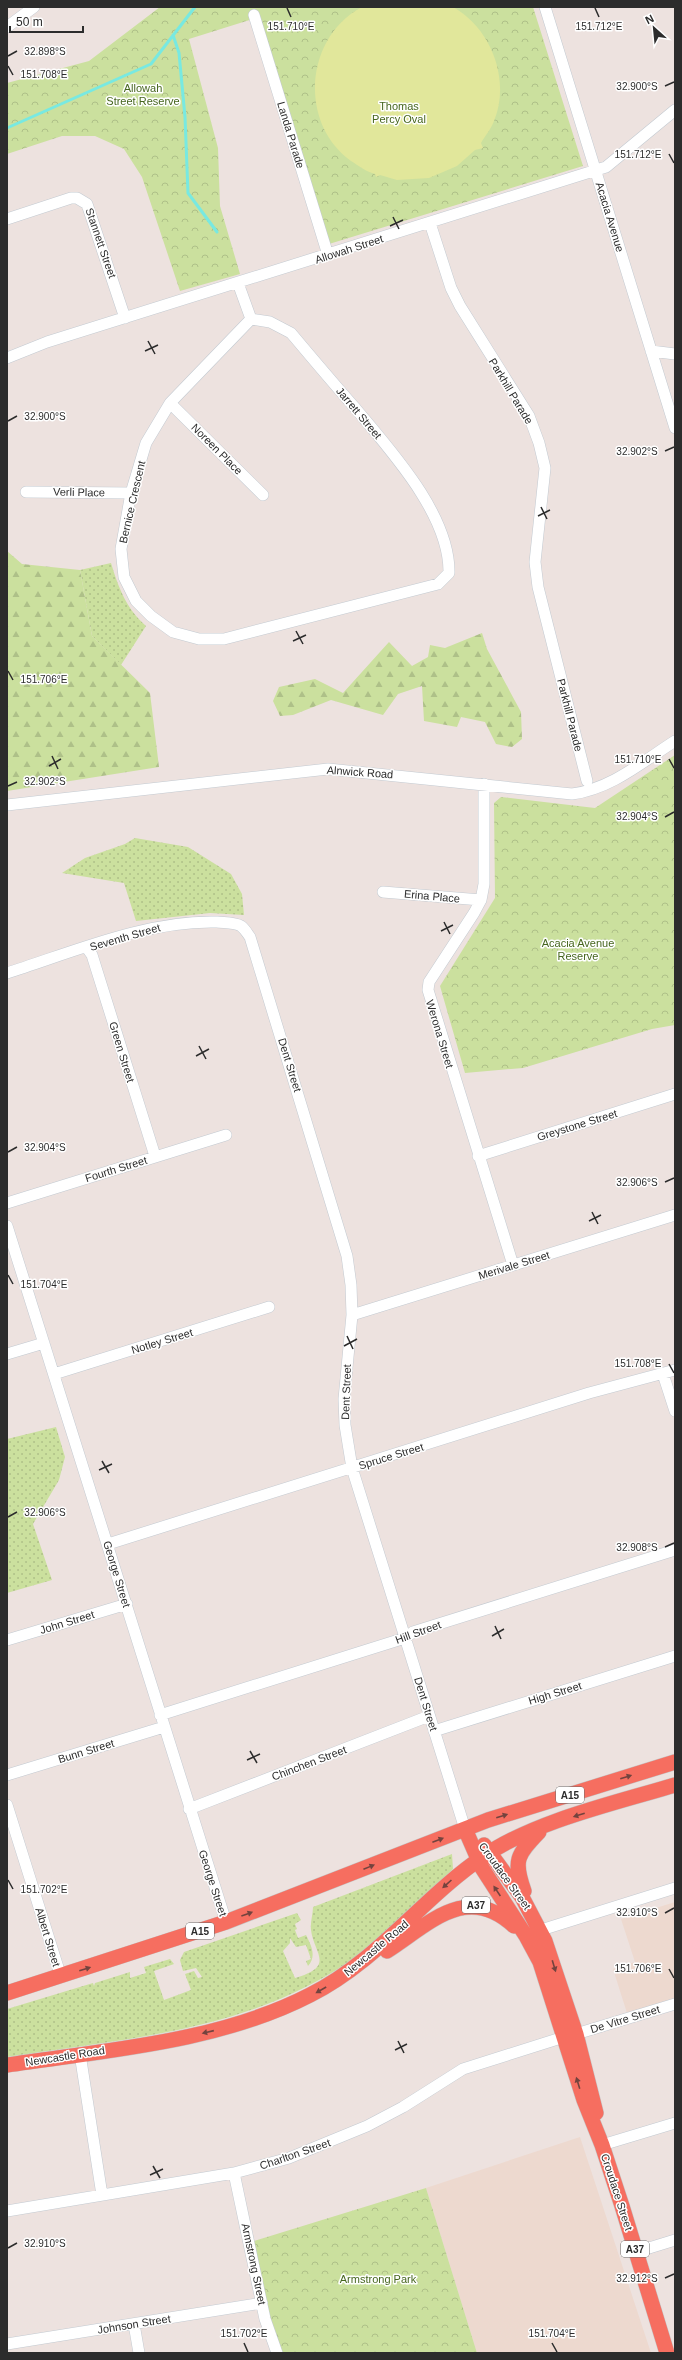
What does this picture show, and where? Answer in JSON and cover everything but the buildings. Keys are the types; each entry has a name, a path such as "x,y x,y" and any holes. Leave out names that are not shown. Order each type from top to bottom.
{"highway":[{"name":"A15","path":"7,1992 61,1977 226,1922 465,1829 675,1762"},
{"name":"Newcastle Road","path":"7,2065 200,2034 246,2021 312,1995 354,1969 388,1940 452,1880 484,1856 546,1826 675,1785"},
{"path":"531,1911 518,1874 518,1857 523,1849 546,1826"},
{"name":"Croudace Street","path":"465,1829 484,1856 531,1911 552,1958 584,2100 602,2145 667,2353"},
{"name":"Croudace Street","path":"484,1856 540,1962 570,2036"},
{"name":"A37","path":"354,1969 385,1952 432,1921 466,1906 482,1906 501,1914 516,1927 533,1948"}],"street":[{"path":"7,27 34,7"},
{"name":"Acacia Avenue","path":"545,7 675,428"},
{"name":"Landa Parade","path":"254,15 328,255"},
{"name":"Allowah Street","path":"7,358 47,342 238,284 596,170 612,164 675,110"},
{"name":"Stannett Street","path":"7,219 71,198 77,198 87,204 125,318"},
{"name":"Parkhill Parade","path":"430,223 451,288 460,306 529,416 540,443 545,468 535,562 538,587 587,781"},
{"path":"238,284 251,319"},
{"name":"Bernice Crescent","path":"251,319 170,403 146,443 131,493 120,550 124,577 136,601 151,616 173,632 199,639 224,639 438,584 449,573"},
{"name":"Jarrett Street","path":"251,319 270,322 291,333 398,459 424,497 442,538 449,564 449,573"},
{"path":"651,351 675,354"},
{"name":"Noreen Place","path":"170,403 263,495"},
{"name":"Verli Place","path":"26,492 131,493"},
{"name":"Alnwick Road","path":"7,805 328,769 572,794 591,792 609,784 675,741"},
{"name":"Werona Street","path":"484,784 484,884 481,900 429,982 428,990 478,1156 513,1265"},
{"name":"Erina Place","path":"383,892 481,900"},
{"name":"Seventh Street","path":"7,973 143,930 168,925 198,922 233,923 245,930"},
{"name":"Dent Street","path":"245,930 254,949 339,1225 347,1256 352,1284 352,1315 344,1399 345,1425 352,1468 465,1829"},
{"name":"Green Street","path":"87,948 92,955 155,1156"},
{"name":"Greystone Street","path":"478,1156 675,1094"},
{"name":"Fourth Street","path":"7,1203 226,1135"},
{"name":"Merivale Street","path":"352,1315 675,1215"},
{"name":"George Street","path":"7,1226 226,1922"},
{"name":"Notley Street","path":"54,1374 269,1307"},
{"path":"7,1354 44,1343"},
{"name":"Spruce Street","path":"108,1544 590,1393 675,1370"},
{"path":"664,1374 675,1411"},
{"name":"Hill Street","path":"160,1715 405,1638 413,1632 675,1550"},
{"name":"John Street","path":"7,1640 127,1604"},
{"name":"High Street","path":"434,1731 675,1656"},
{"name":"Chinchen Street","path":"190,1809 429,1716"},
{"name":"Bunn Street","path":"7,1775 164,1727"},
{"name":"Albert Street","path":"7,1805 61,1977"},
{"path":"540,1930 675,1888"},
{"name":"De Vitre Street","path":"570,2036 675,2004"},
{"name":"Charlton Street","path":"7,2211 234,2173 294,2156 344,2137 403,2107 451,2076 478,2063 570,2036"},
{"path":"80,2054 102,2195"},
{"path":"602,2145 675,2123"},
{"name":"Armstrong Street","path":"234,2173 262,2303 277,2353"},
{"path":"636,2252 675,2240"},
{"name":"Johnson Street","path":"7,2344 262,2303"},
{"path":"134,2324 139,2353"}],"shaded area":[{"path":"675,1902 675,1998 627,2013 613,1969 635,1962 621,1919"},
{"path":"580,2137 651,2353 477,2353 426,2188"}],"green space":[{"name":"Thomas Percy Oval","path":"160,7 533,7 583,166 329,244 259,17 189,39 218,148 220,206 240,274 180,291 142,177 124,149 95,136 62,136 7,154 7,83 89,61"},
{"path":"362,7 453,7 466,16 478,28 487,41 494,56 499,72 500,89 499,105 490,130 481,143 483,148 475,150 457,166 429,178 397,180 380,175 376,177 375,174 365,170 351,161 334,145 322,125 316,103 315,81 319,59 329,38 343,21"},
{"path":"7,551 22,564 80,570 92,636 150,693 159,767 7,791"},
{"path":"111,563 124,598 133,612 146,626 121,665 92,636 80,570"},
{"path":"482,633 487,649 521,712 522,739 512,747 496,744 485,722 461,717 457,727 424,721 422,686 398,694 383,715 331,700 293,715 280,716 273,701 279,687 315,679 343,693 389,642 412,666 428,657 430,645 445,648"},
{"name":"Acacia Avenue Reserve","path":"675,755 675,1025 652,1029 523,1068 465,1073 440,986 495,898 494,803 501,797 595,808"},
{"path":"135,838 188,847 231,874 242,894 244,915 210,913 136,921 124,883 62,873 85,858 125,844"},
{"path":"56,1427 65,1457 59,1480 33,1524 52,1580 7,1593 7,1439"},
{"path":"452,1854 453,1869 382,1936 357,1956 317,1981 276,2001 233,2016 189,2028 99,2044 7,2057 7,2009 93,1983 94,1986 95,1983 130,1972 130,1978 146,1973 144,1967 170,1959 174,1964 154,1971 164,2000 191,1990 185,1974 194,1971 198,1978 202,1977 196,1968 183,1971 180,1960 184,1952 297,1913 301,1920 295,1924 297,1929 295,1930 298,1938 306,1935 310,1943 313,1954 311,1962 308,1966 306,1961 311,1959 306,1945 296,1947 290,1938 290,1943 283,1951 295,1978 308,1973 315,1969 319,1964 320,1958 311,1930 313,1907"},
{"name":"Armstrong Park","path":"426,2188 477,2353 282,2353 270,2317 254,2241"}],"waterway":[{"path":"7,128 151,64 195,7"},
{"path":"173,35 179,53 185,117 188,193 217,232"}],"park label":[{"name":"Allowah Street Reserve","path":"143,94"}]}
